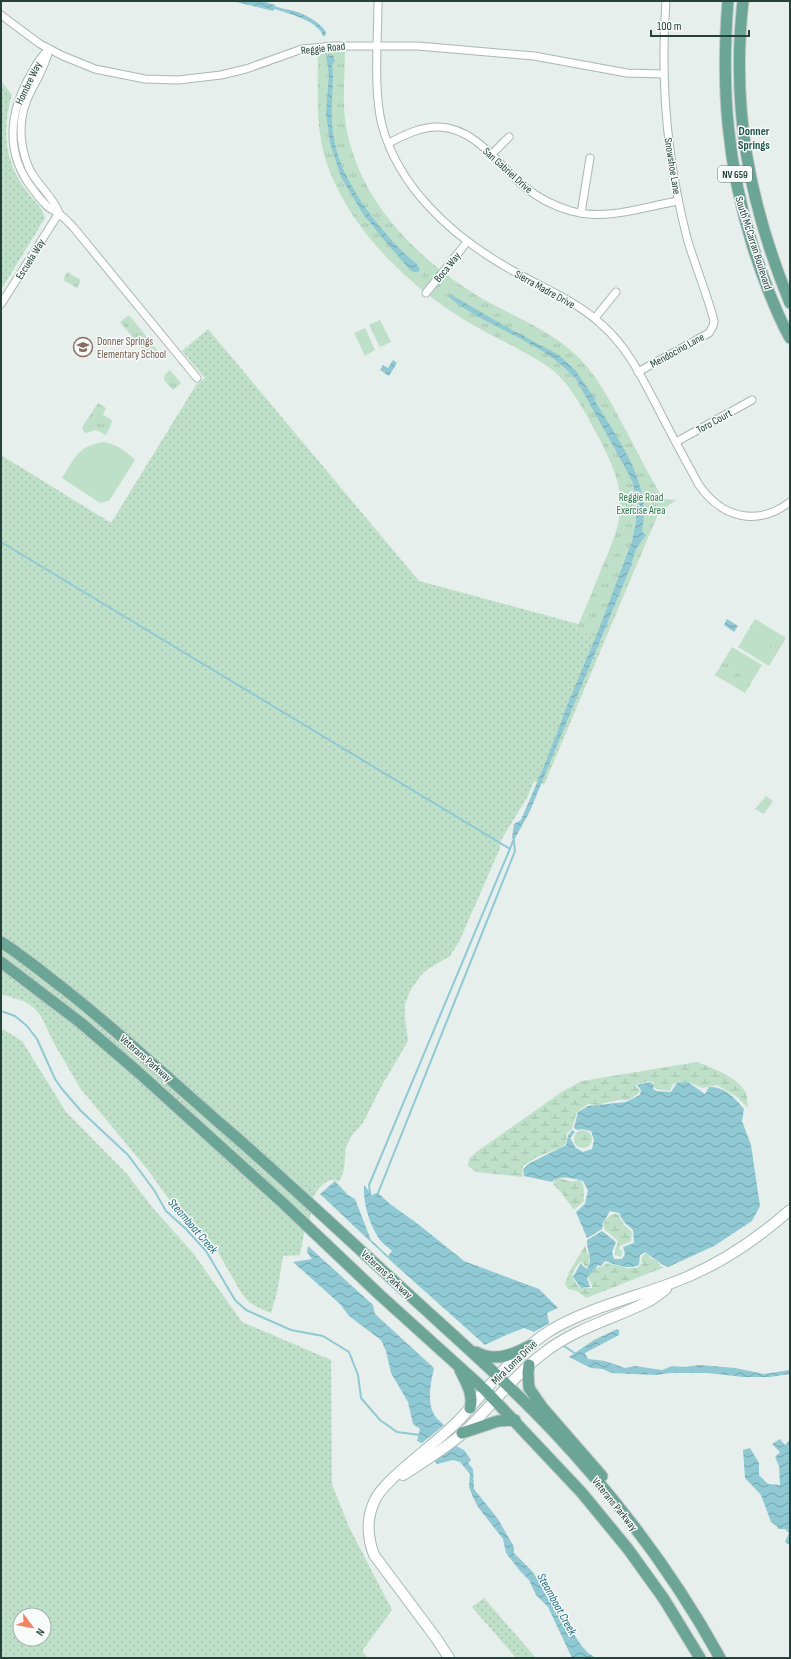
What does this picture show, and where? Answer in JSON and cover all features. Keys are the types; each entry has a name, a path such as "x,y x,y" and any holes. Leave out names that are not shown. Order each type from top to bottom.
{"main road":[{"name":"South McCarran Boulevard","path":"728,1 724,76 727,120 738,192 761,271 790,338"},
{"name":"South McCarran Boulevard","path":"743,1 739,50 739,92 750,182 774,263 790,303"},
{"name":"Veterans Parkway","path":"1,942 17,952 91,1010 290,1184 393,1280 469,1348 553,1431 596,1480 642,1538 677,1587 720,1658"},
{"name":"Veterans Parkway","path":"1,962 81,1023 284,1204 381,1296 486,1390 582,1493 628,1549 664,1599 700,1658"},
{"name":"Mira Loma Drive","path":"449,1658 436,1638 383,1569 372,1550 368,1532 368,1521 375,1498 384,1488 429,1452 498,1377 531,1344 557,1327 586,1313 674,1283 708,1267 741,1248 790,1210"},
{"name":"Mira Loma Drive","path":"429,1452 458,1436 529,1365 551,1348 571,1336 650,1301 674,1283"},
{"path":"469,1348 482,1356 490,1358 503,1357 517,1353 531,1344"},
{"path":"457,1364 466,1381 472,1399 470,1408"},
{"path":"529,1365 529,1388 542,1407 589,1459 624,1502 636,1519 642,1538"},
{"path":"458,1436 498,1421 515,1420"}],"street":[{"name":"Sierra Madre Drive","path":"378,1 378,93 382,124 398,164 423,198 448,225 467,242 502,265 570,302 595,318 622,346 706,494 720,506 740,515 759,516 771,514 790,502"},
{"name":"Snowshoe Lane","path":"666,1 663,74 668,140 678,201 694,261 713,316 714,326"},
{"name":"Reggie Road","path":"1,15 27,35 49,49 80,63 112,73 145,79 194,79 234,72 298,50 312,47 334,46 418,46 534,56 627,73 663,74"},
{"name":"Hombre Way","path":"49,49 47,61 31,90 21,118 21,136 25,158 31,172 56,206 59,213 78,233 197,378"},
{"name":"San Gabriel Drive","path":"389,143 422,129 441,127 459,131 468,136 491,155 534,193 558,206 581,213 609,215 678,201"},
{"path":"491,155 509,137"},
{"path":"581,213 590,158"},
{"name":"Escuela Way","path":"1,304 59,213"},
{"name":"Boca Way","path":"426,293 467,242"},
{"path":"595,318 616,292"},
{"name":"Mendocino Lane","path":"638,372 709,333 714,326"},
{"name":"Toro Court","path":"676,442 752,400"}],"green space":[{"name":"Reggie Road Exercise Area","path":"318,52 345,52 344,105 348,136 356,162 367,186 399,231 438,268 460,285 483,299 542,330 564,344 574,353 589,369 602,387 663,499 676,500 659,512 605,640 576,630 611,546 619,516 620,499 617,481 603,446 578,401 558,375 540,361 475,326 439,303 390,261 362,228 349,210 339,191 330,172 321,143 318,113"},
{"path":"1,81 12,95 6,134 10,158 20,182 40,208 45,218 1,290"},
{"path":"67,272 81,280 77,288 63,280"},
{"path":"129,315 159,352 151,359 120,322"},
{"path":"380,320 391,342 380,347 369,325"},
{"path":"365,328 375,350 365,356 354,333"},
{"path":"208,329 419,581 578,624 576,630 605,640 544,785 534,781 528,796 500,842 500,848 459,942 450,956 421,975 410,991 405,1004 405,1019 408,1041 381,1087 363,1123 352,1135 346,1147 344,1169 340,1181 331,1180 326,1182 319,1188 313,1197 309,1223 304,1233 300,1255 283,1256 277,1293 271,1313 249,1302 242,1294 218,1252 200,1230 170,1201 148,1170 80,1088 54,1043 41,1016 26,1002 1,994 1,455 111,523 196,385 205,378 182,351"},
{"path":"170,370 181,383 173,390 164,380 165,375"},
{"path":"98,403 106,408 103,415 112,420 106,435 96,430 86,433 82,427"},
{"path":"103,442 113,444 121,448 135,460 109,501 100,503 62,478 74,459 82,450"},
{"path":"755,619 786,638 769,666 738,647"},
{"path":"758,623 781,636 774,648 751,635"},
{"path":"750,637 772,650 765,662 743,648"},
{"path":"732,647 762,665 745,693 715,675"},
{"path":"735,652 755,664 750,674 730,661"},
{"path":"722,666 734,673 730,678 719,671"},
{"path":"738,676 749,683 746,688 735,681"},
{"path":"766,796 773,801 764,814 755,809"},
{"path":"1,1028 22,1041 66,1112 127,1174 152,1207 193,1253 242,1322 331,1360 332,1484 349,1527 392,1610 362,1651 368,1658 1,1658"},
{"path":"697,1062 723,1073 741,1085 746,1094 748,1108 737,1097 717,1085 702,1088 689,1082 673,1084 670,1091 656,1089 653,1082 649,1081 636,1085 640,1091 629,1100 617,1100 597,1105 588,1104 579,1110 576,1114 572,1129 567,1133 566,1143 563,1146 535,1158 523,1166 523,1177 476,1172 468,1166 469,1159 475,1153 563,1091 582,1081"},
{"path":"583,1130 589,1133 592,1139 589,1145 583,1148 577,1145 574,1139 577,1133"},
{"path":"556,1178 571,1182 580,1180 582,1183 584,1188 584,1201 574,1210 553,1184"},
{"path":"614,1214 618,1214 624,1225 632,1232 631,1241 620,1246 619,1249 622,1251 621,1257 615,1255 618,1242 604,1229 606,1219"},
{"path":"585,1246 589,1255 589,1264 587,1268 581,1261 573,1272 574,1281 580,1288 592,1288 588,1277 593,1270 598,1267 602,1267 607,1263 627,1268 637,1268 642,1264 641,1259 645,1253 649,1255 650,1258 656,1260 662,1267 665,1267 586,1298 577,1291 568,1289 565,1284 569,1272"},
{"path":"484,1598 536,1658 516,1658 472,1607"}],"water":[{"path":"232,1 263,1 280,8 298,12 320,25 326,32 325,36 323,36 321,31 316,26 303,19 274,9 273,11"},
{"path":"333,55 335,61 332,65 332,120 336,149 342,167 364,206 387,235 417,265 420,270 418,272 413,272 410,270 363,214 341,177 330,143 326,113 329,74 326,56"},
{"path":"450,294 559,355 575,370 596,400 595,401 623,446 631,462 638,478 644,512 642,530 646,535 636,549 630,568 530,811 514,840 512,838 514,824 521,820 553,745 566,708 599,629 632,541 636,522 637,505 633,483 576,379 547,355 465,309 450,298"},
{"path":"393,360 397,363 389,376 380,370 383,365 388,368"},
{"path":"727,619 738,626 734,632 724,625"},
{"path":"650,1082 654,1085 653,1089 656,1091 671,1092 677,1083 688,1082 705,1094 709,1087 720,1088 741,1105 744,1109 742,1121 751,1145 760,1206 752,1221 714,1246 668,1267 645,1252 640,1255 639,1265 631,1267 605,1261 601,1266 598,1265 587,1278 590,1287 581,1288 573,1277 581,1263 587,1269 589,1265 590,1258 587,1240 602,1231 616,1242 612,1252 614,1259 622,1259 625,1254 623,1247 634,1243 633,1230 624,1222 619,1213 610,1211 603,1223 602,1229 587,1238 576,1212 585,1204 588,1190 583,1181 571,1178 558,1178 552,1182 524,1176 523,1169 530,1163 566,1145 568,1136 572,1130 575,1132 570,1138 576,1148 583,1152 592,1149 594,1140 591,1131 582,1129 577,1130 574,1128 578,1112 588,1106 626,1102 640,1095 641,1090 637,1085"},
{"path":"335,1181 348,1195 355,1199 371,1240 388,1256 392,1251 380,1240 370,1220 366,1206 364,1185 373,1196 378,1193 464,1261 539,1289 558,1308 547,1313 549,1323 534,1332 524,1328 485,1345 391,1261 320,1194"},
{"path":"308,1246 373,1305 375,1314 434,1368 430,1392 432,1411 444,1425 422,1443 417,1441 420,1429 413,1424 408,1402 391,1373 386,1351 381,1340 349,1316 340,1304 293,1262 312,1259 307,1252"},
{"path":"617,1329 619,1330 619,1335 585,1353 588,1359 605,1361 625,1368 635,1366 662,1370 672,1366 684,1367 700,1365 735,1368 764,1374 790,1370 790,1374 770,1377 743,1377 708,1373 671,1373 656,1375 611,1373 603,1369 591,1368 569,1357 594,1340"},
{"path":"454,1436 456,1446 464,1450 471,1460 468,1463 473,1469 474,1489 498,1519 514,1547 514,1553 541,1583 581,1645 588,1653 596,1658 572,1658 548,1607 536,1595 529,1580 506,1553 503,1539 478,1507 469,1487 470,1474 460,1462 453,1460 437,1464 430,1455"},
{"path":"790,1438 790,1543 788,1544 785,1542 789,1533 785,1529 778,1529 777,1526 771,1522 761,1495 745,1478 743,1450 750,1448 759,1463 759,1475 768,1484 780,1485 779,1466 775,1457 780,1452 772,1444 780,1439 785,1445"}],"waterway":[{"path":"1,542 510,849"},
{"path":"548,758 560,728"},
{"path":"370,1193 369,1185 514,839"},
{"path":"373,1196 378,1193 515,851 514,841"},
{"name":"Steamboat Creek","path":"1,1011 15,1016 27,1026 37,1039 55,1079 62,1089 81,1111 128,1155 154,1190 166,1211 186,1229 206,1251 235,1300 246,1310 291,1330 323,1336 349,1352 358,1375 361,1398 380,1420 397,1432 420,1435"},
{"path":"561,1344 576,1354"}],"place":[{"name":"Donner Springs Elementary School","path":"83,347"}],"district":[{"name":"Donner Springs","path":"754,138"}]}
